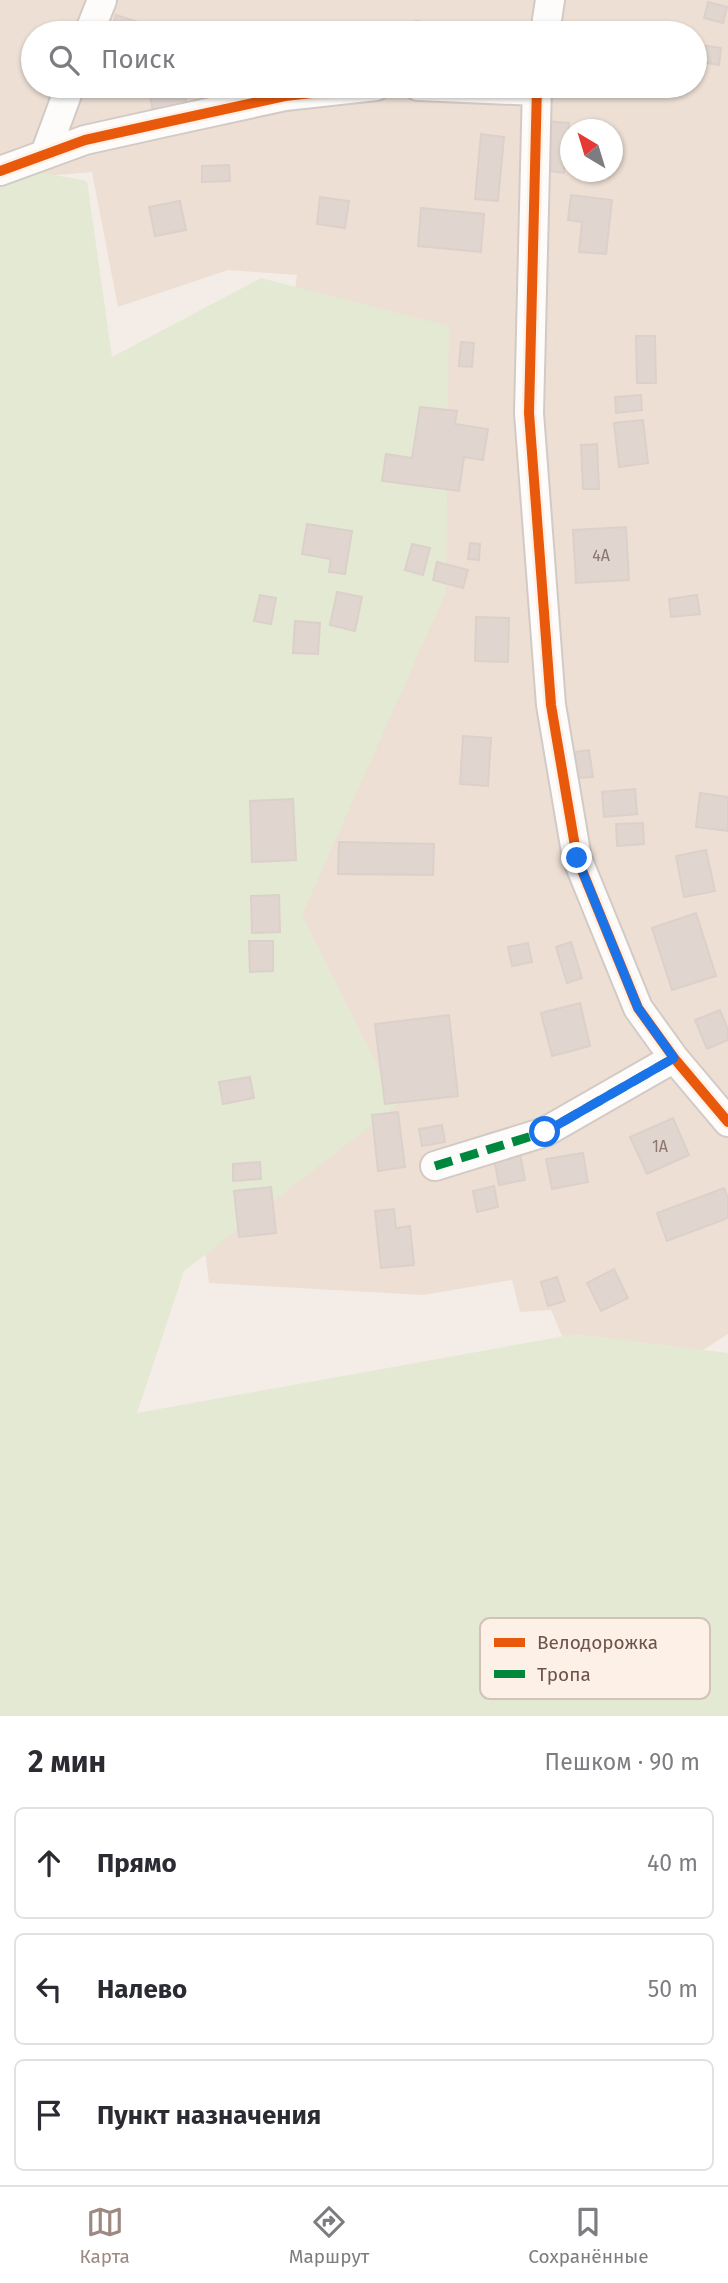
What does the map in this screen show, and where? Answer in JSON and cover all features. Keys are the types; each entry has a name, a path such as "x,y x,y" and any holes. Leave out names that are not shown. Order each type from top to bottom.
{"street":[{"path":"94,21 102,0"},
{"path":"547,21 550,0"},
{"path":"45,154 66,98"},
{"path":"0,171 85,140 276,98"},
{"path":"537,98 529,413 551,705 577,858 638,1008 674,1058 728,1122"},
{"path":"435,1166 545,1132 674,1058"}],"shaded area":[{"path":"0,0 728,0 728,1334 597,1418 551,1310 520,1312 512,1280 423,1295 209,1283 192,1141 244,634 297,275 228,270 118,307 92,172 0,180"}],"green space":[{"path":"0,165 87,181 112,357 261,278 449,326 446,592 302,915 397,1105 184,1271 137,1413 576,1334 728,1353 728,1716 0,1716"}],"building":[{"path":"708,2 727,7 723,23 704,18"},
{"path":"116,15 135,21 114,21"},
{"path":"707,46 721,48 719,65 707,63"},
{"path":"151,98 185,98 187,106 153,112"},
{"path":"546,121 560,122 560,172 541,170"},
{"path":"481,134 504,137 498,201 475,199"},
{"path":"229,165 230,181 202,182 202,166"},
{"path":"571,195 612,200 606,254 579,252 582,222 568,220"},
{"path":"320,197 349,201 345,228 317,224"},
{"path":"180,201 186,230 155,236 149,207"},
{"path":"421,208 484,214 481,252 418,246"},
{"path":"636,336 655,336 656,383 637,383"},
{"path":"461,342 474,343 472,367 459,366"},
{"path":"641,395 642,410 616,413 615,397"},
{"path":"420,407 457,411 455,424 488,429 483,460 464,457 459,491 382,481 386,454 412,458"},
{"path":"643,420 648,463 619,467 614,423"},
{"path":"597,444 599,489 583,489 581,445"},
{"path":"307,524 352,531 345,574 329,572 331,559 302,554"},
{"path":"626,527 629,580 576,583 573,530"},
{"path":"470,543 480,544 479,560 468,559"},
{"path":"412,544 430,548 423,575 405,570"},
{"path":"437,562 468,570 463,588 433,580"},
{"path":"337,592 362,597 355,631 330,625"},
{"path":"260,595 276,598 271,624 254,621"},
{"path":"697,595 700,614 671,617 669,599"},
{"path":"476,617 509,618 508,662 475,661"},
{"path":"295,621 320,623 318,654 293,653"},
{"path":"463,736 491,738 488,786 460,784"},
{"path":"589,750 593,777 577,778 574,752"},
{"path":"635,789 637,814 604,817 602,792"},
{"path":"700,793 728,797 728,831 696,827"},
{"path":"293,799 296,860 252,862 250,801"},
{"path":"643,823 644,844 617,846 616,824"},
{"path":"339,842 434,844 433,875 338,874"},
{"path":"706,850 715,891 684,897 676,856"},
{"path":"279,895 280,932 252,933 251,896"},
{"path":"696,913 716,976 672,990 652,928"},
{"path":"249,941 273,941 273,971 250,972"},
{"path":"571,942 582,978 567,983 556,947"},
{"path":"528,943 532,962 512,966 508,947"},
{"path":"580,1003 590,1046 552,1056 541,1013"},
{"path":"720,1010 728,1030 728,1040 707,1049 695,1020"},
{"path":"449,1015 458,1096 385,1104 375,1024"},
{"path":"250,1077 254,1098 223,1104 219,1082"},
{"path":"398,1112 405,1167 378,1171 372,1115"},
{"path":"673,1118 689,1155 647,1174 630,1137"},
{"path":"442,1125 445,1142 422,1146 419,1129"},
{"path":"583,1153 588,1182 552,1189 546,1159"},
{"path":"520,1154 525,1180 499,1185 494,1159"},
{"path":"260,1162 261,1179 233,1181 233,1164"},
{"path":"494,1186 498,1207 477,1212 473,1191"},
{"path":"271,1187 276,1233 239,1237 234,1191"},
{"path":"724,1188 728,1198 728,1218 667,1241 657,1213"},
{"path":"394,1209 396,1228 410,1226 414,1265 381,1268 375,1211"},
{"path":"614,1269 628,1298 601,1311 587,1283"},
{"path":"557,1277 565,1301 548,1306 541,1282"}],"marked path":[{"path":"435,1166 545,1132 674,1058"}],"cycle path":[{"path":"0,171 85,140 276,98"},
{"path":"537,98 529,413 551,705 577,858 638,1008 674,1058 728,1122"}],"route":[{"path":"545,1132 674,1058 638,1008 577,858"}]}
